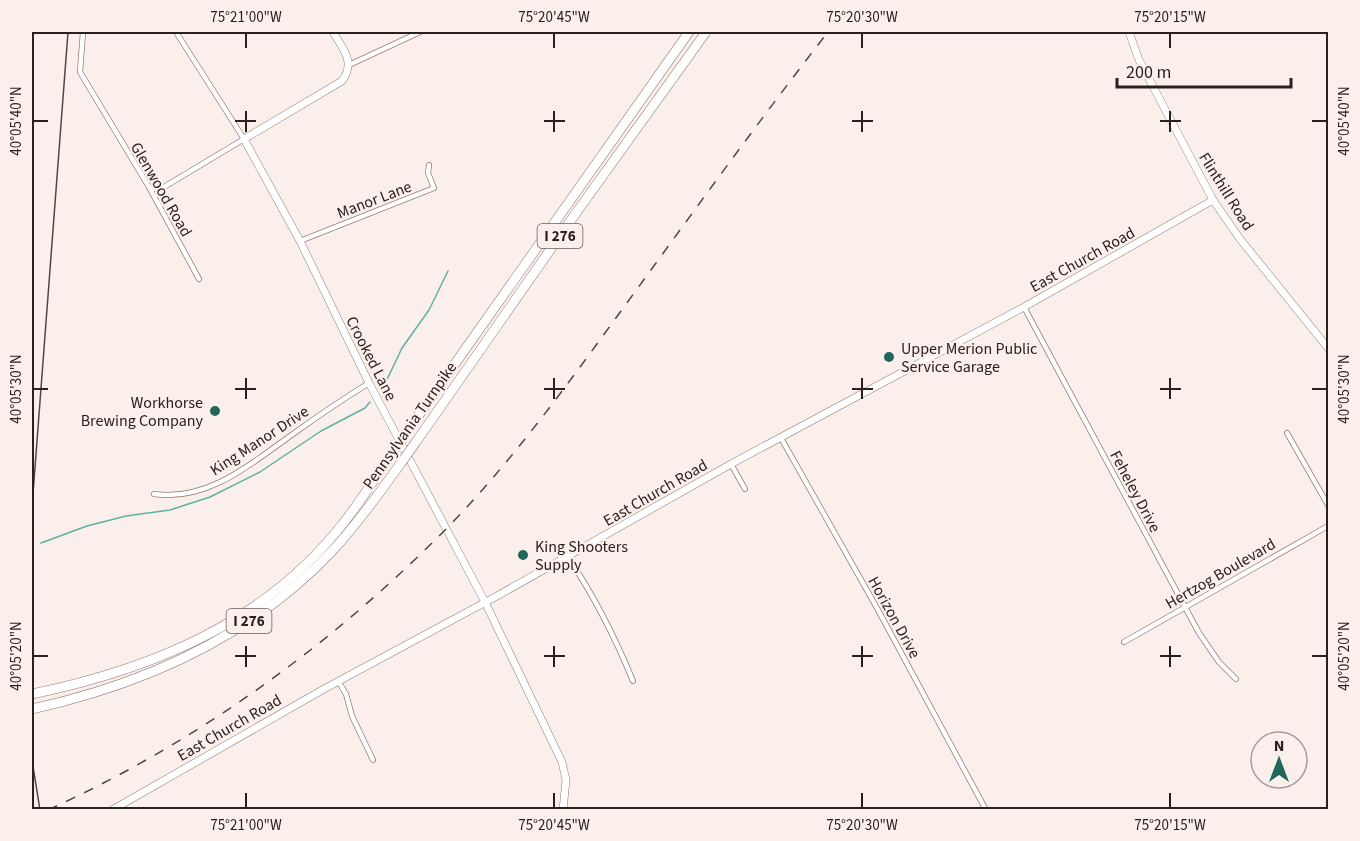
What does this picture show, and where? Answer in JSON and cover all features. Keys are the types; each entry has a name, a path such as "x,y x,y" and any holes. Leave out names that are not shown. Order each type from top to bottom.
{"highway":[{"name":"Pennsylvania Turnpike","path":"32,694 99,679 179,649 222,627 260,603 298,571 345,521 689,32"},
{"name":"Pennsylvania Turnpike","path":"32,709 109,689 161,670 209,646 257,615 296,585 333,550 363,515 401,463 706,32"}],"street":[{"name":"Glenwood Road","path":"83,32 80,72 149,187 199,279"},
{"path":"176,32 244,139"},
{"path":"149,187 159,190 335,86 346,75 349,65 347,55 333,32"},
{"path":"349,65 420,32"},
{"name":"Flinthill Road","path":"1129,32 1139,60 1213,200 1240,239 1329,348"},
{"name":"Crooked Lane","path":"244,139 300,241 369,383 485,602 562,762 566,780 563,810"},
{"name":"Manor Lane","path":"300,241 434,188 428,173 429,165"},
{"name":"East Church Road","path":"112,810 338,681 568,557 731,464 1024,307 1213,200"},
{"name":"Feheley Drive","path":"1024,307 1207,646 1236,679"},
{"name":"King Manor Drive","path":"154,494 180,495 195,492 228,478 369,383"},
{"path":"1287,433 1329,505"},
{"name":"Horizon Drive","path":"781,438 877,608 986,810"},
{"path":"731,464 745,489"},
{"name":"Hertzog Boulevard","path":"1124,642 1329,526"},
{"path":"568,557 615,637 633,681"},
{"path":"338,681 346,694 352,717 373,760"}],"waterway":[{"path":"383,388 402,348 429,310 448,271"},
{"path":"41,543 87,526 126,516 170,510 210,497 260,472 321,431 365,408 370,402"}],"tram line":[{"path":"32,507 68,32"},
{"path":"32,760 40,810"}],"railway":[{"path":"48,810 158,753 211,721 262,686 311,650 359,610 449,526 539,422 828,32"}],"place":[{"name":"Upper Merion Public Service Garage","path":"889,357"},
{"name":"Workhorse Brewing Company","path":"215,411"},
{"name":"King Shooters Supply","path":"523,555"}]}
